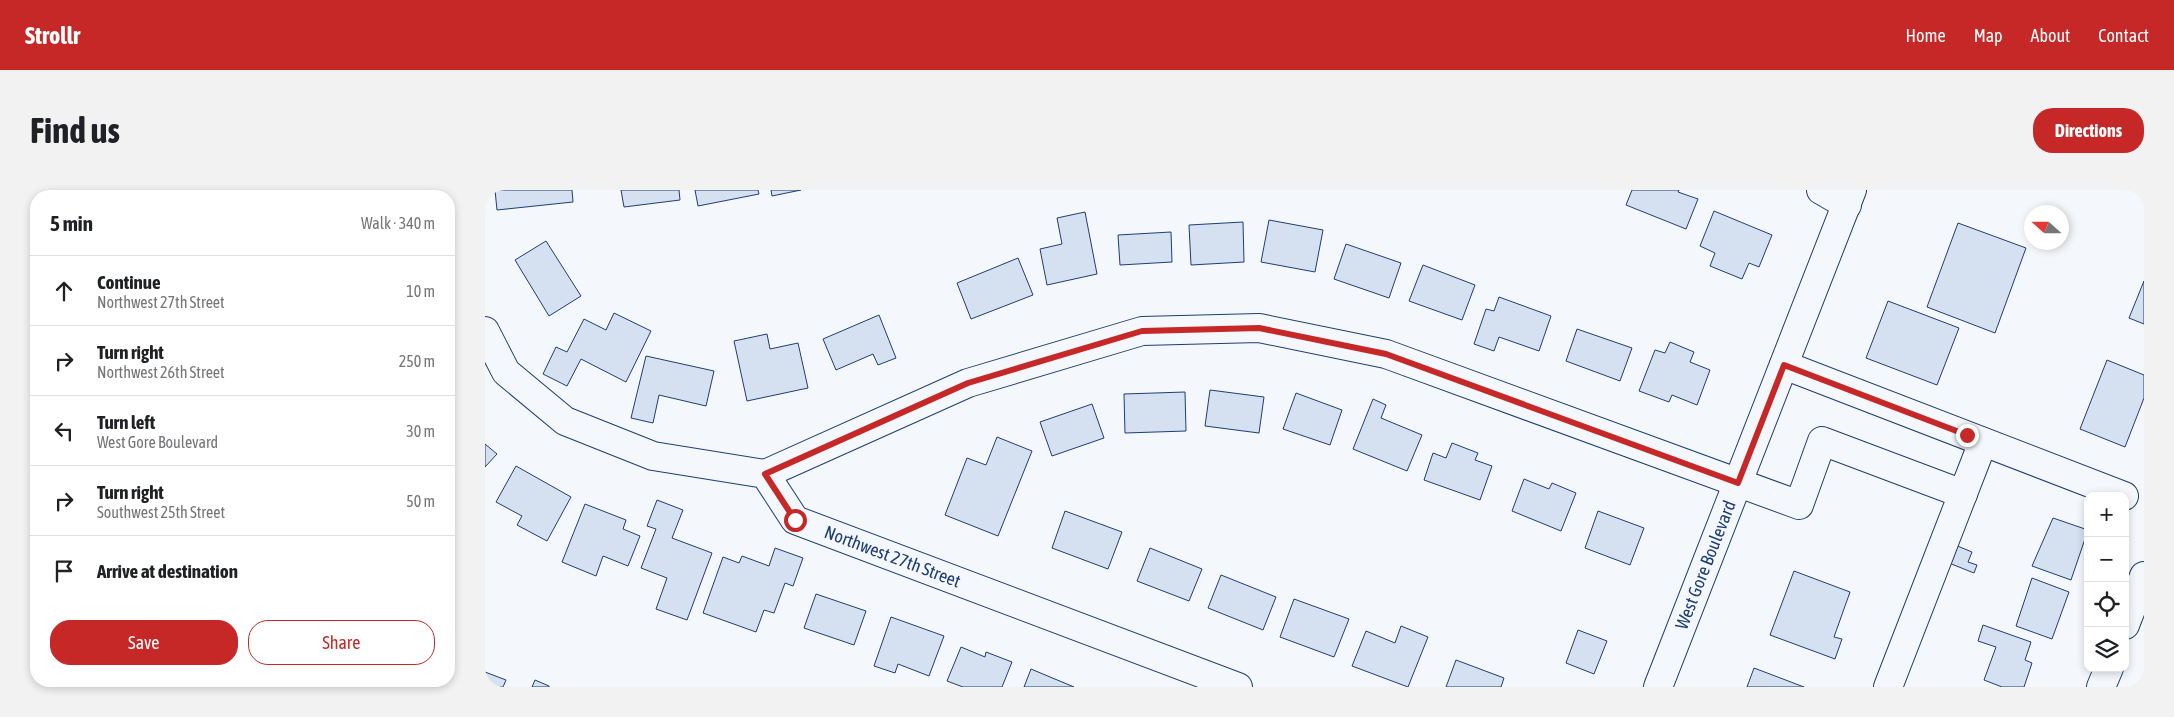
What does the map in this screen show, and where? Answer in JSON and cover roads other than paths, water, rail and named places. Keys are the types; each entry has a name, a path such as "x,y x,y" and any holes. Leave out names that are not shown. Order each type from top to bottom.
{"street":[{"path":"1821,190 1849,197"},
{"name":"West Gore Boulevard","path":"1658,687 1849,197"},
{"path":"485,331 507,372 565,421 653,456 765,474 968,383 1142,331 1259,328 1386,354 1799,505 1822,441 1963,494"},
{"path":"1784,365 2114,492"},
{"path":"1888,687 1983,442"},
{"name":"Northwest 27th Street","path":"765,474 795,520 1238,687"},
{"path":"2129,497 2144,503"},
{"path":"2129,615 2144,576"},
{"path":"2101,687 2107,672"}]}
